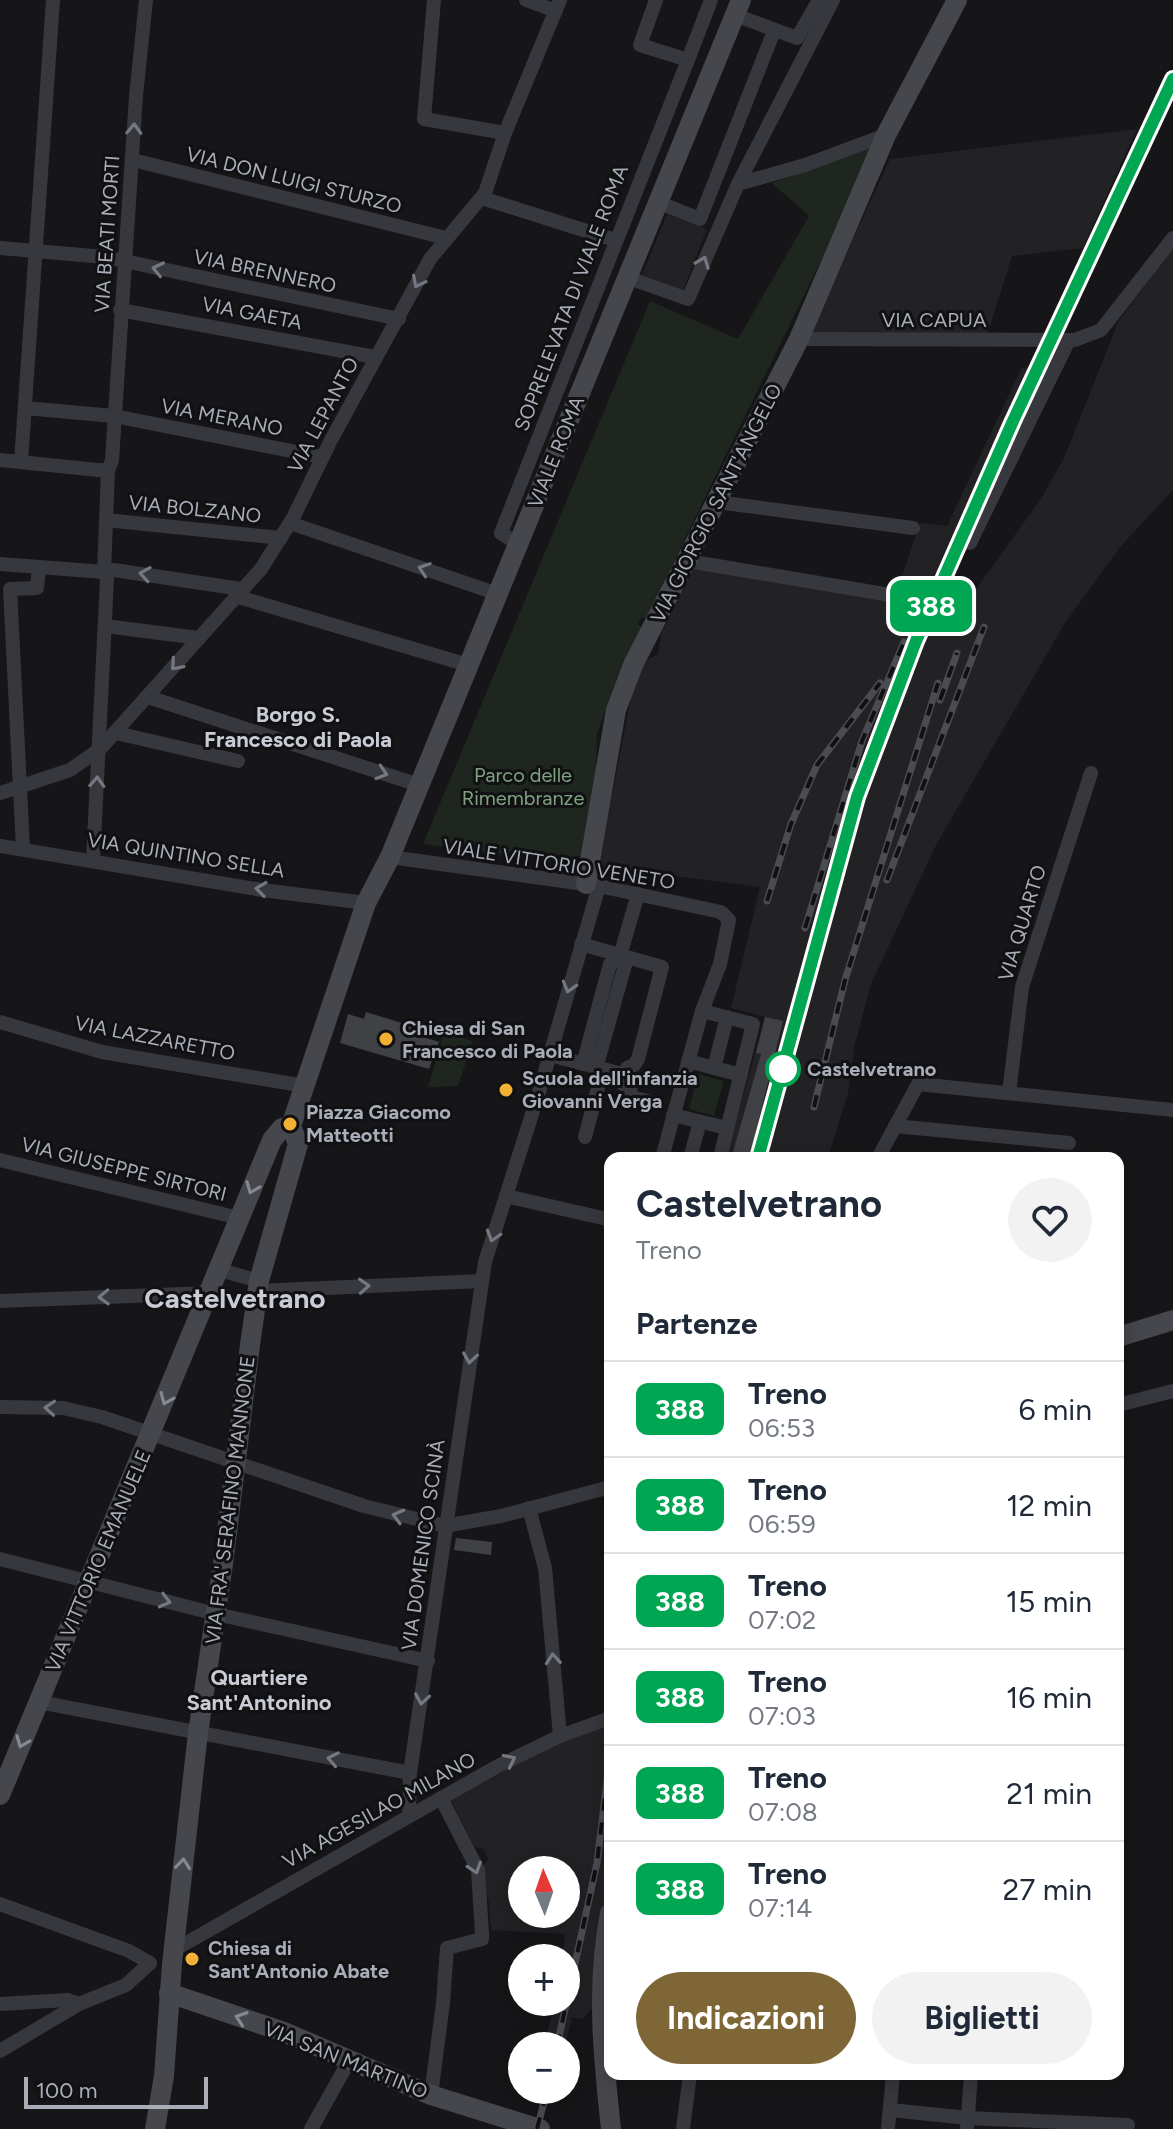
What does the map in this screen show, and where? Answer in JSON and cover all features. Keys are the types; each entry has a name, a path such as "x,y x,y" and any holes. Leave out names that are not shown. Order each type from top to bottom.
{"main road":[{"name":"VIA GIORGIO SANT'ANGELO","path":"593,885 616,710 633,665 799,339 886,135 957,0"},
{"name":"VIALE ROMA","path":"366,903 390,857 738,8"},
{"path":"259,1286 298,1144 291,1126 366,903"},
{"path":"210,1293 273,1137 282,1128 291,1126"},
{"name":"VIA FRA' SERAFINO MANNONE","path":"155,2129 164,2076 172,1966 198,1733 259,1286"},
{"name":"VIA VITTORIO EMANUELE","path":"0,1795 210,1293"},
{"path":"1124,1335 1173,1320"},
{"path":"604,1951 600,2005 604,2050"},
{"name":"VIA SAN MARTINO","path":"172,1966 284,2032 431,2095 528,2127"},
{"path":"607,2080 611,2129"}],"street":[{"path":"21,462 53,0"},
{"name":"VIA BEATI MORTI","path":"104,572 108,471 112,460 120,310 146,0"},
{"path":"434,0 424,119 505,133"},
{"path":"526,0 558,6 505,133 482,198 615,240"},
{"path":"656,0 640,45 688,60"},
{"name":"SOPRELEVATA DI VIALE ROMA","path":"518,544 501,533 711,0"},
{"path":"738,8 774,31 797,38 819,0"},
{"path":"626,277 688,299 738,184 833,0"},
{"path":"657,202 700,219 774,31"},
{"path":"738,184 805,165 886,135"},
{"name":"VIA DON LUIGI STURZO","path":"133,160 446,238"},
{"name":"VIA LEPANTO","path":"0,793 70,770 100,749 261,569 290,523 375,357 430,259 482,198"},
{"name":"VIA CAPUA","path":"799,339 1069,340 1101,330 1173,238"},
{"name":"VIA BRENNERO","path":"0,248 124,262 399,319"},
{"name":"VIA GAETA","path":"120,310 375,357"},
{"path":"970,543 1069,340"},
{"name":"VIA MERANO","path":"25,408 114,416 322,457"},
{"path":"0,460 108,471"},
{"path":"717,502 913,528"},
{"name":"VIA BOLZANO","path":"106,520 281,538"},
{"path":"290,523 498,594"},
{"path":"688,561 890,595"},
{"path":"0,564 104,572 114,570 238,593 468,665"},
{"path":"23,849 10,589 37,588 39,568"},
{"path":"93,860 107,579 104,572"},
{"path":"105,626 199,638"},
{"path":"148,697 419,785"},
{"path":"116,733 238,761"},
{"name":"VIA QUARTO","path":"1009,1093 1022,987 1091,773"},
{"name":"VIA QUINTINO SELLA","path":"0,846 262,890 366,903"},
{"name":"VIALE VITTORIO VENETO","path":"390,857 593,885 721,912 729,920 720,964 703,1006"},
{"name":"VIA DOMENICO SCINÀ","path":"409,1816 410,1773 482,1281 550,1055 581,944 593,885"},
{"path":"585,1137 594,1067 625,965 620,956 638,894"},
{"path":"581,944 662,967 638,1059 627,1068 623,1084 630,1086 631,1097 655,1103"},
{"path":"664,1152 703,1006 753,1024 721,1152"},
{"path":"714,1068 727,1017"},
{"name":"VIA LAZZARETTO","path":"0,1022 102,1052 305,1086"},
{"path":"550,1055 626,1075"},
{"path":"688,1061 741,1075"},
{"path":"881,1152 918,1084 1173,1110"},
{"path":"673,1115 727,1128"},
{"path":"692,1152 700,1122"},
{"path":"895,1126 1069,1143"},
{"name":"VIA GIUSEPPE SIRTORI","path":"0,1160 239,1218"},
{"path":"506,1196 604,1218"},
{"path":"220,1270 259,1286 482,1281"},
{"path":"0,1301 210,1293"},
{"path":"1124,1403 1173,1391"},
{"path":"0,1407 63,1408 102,1417 364,1506 445,1526 604,1489"},
{"path":"529,1508 545,1568 560,1736"},
{"path":"0,1559 216,1614 428,1661"},
{"path":"39,1702 410,1773"},
{"name":"VIA AGESILAO MILANO","path":"172,1966 409,1816 560,1736 604,1720"},
{"path":"431,2095 447,1948 482,1939 478,1870 441,1798"},
{"path":"0,1904 129,1951 150,1963 172,1966"},
{"path":"0,2051 79,2004 126,1985 150,1963"},
{"path":"0,2004 67,2000 79,2004"},
{"path":"311,2129 349,2061"},
{"path":"683,2129 689,2080"},
{"path":"888,2129 892,2080"},
{"path":"968,2124 971,2080"},
{"path":"890,2110 968,2124 1128,2125"}],"shaded area":[{"path":"1137,129 1083,248 1012,256 987,335 810,332 890,159"},
{"path":"667,214 707,229 683,290 642,275"},
{"path":"1173,249 1173,490 1120,547 1065,623 937,843 871,984 855,1044 848,1093 830,1152 728,1151 765,1017 731,1008 760,887 598,866 634,683 647,660 658,654 661,634 695,566 870,599 894,600 920,523 947,526 1022,367 1045,377 950,576 977,588 1042,497 1065,456 1119,320"},
{"path":"604,1709 604,1904 597,1938 594,2006 583,2019 572,2017 568,2032 548,2032 552,2016 580,2016 580,1944 564,1944 565,1934 491,1930 481,1868 488,1859 484,1849 474,1847 450,1798 600,1723"}],"green space":[{"name":"Parco delle Rimembranze","path":"868,149 872,157 646,618 642,617 638,624 641,627 617,678 597,734 596,774 582,856 575,856 575,863 423,844 650,301 738,339 809,216 772,183"},
{"path":"444,1032 473,1041 458,1086 428,1087"},
{"path":"698,1074 724,1081 714,1116 689,1109"}],"building":[{"name":"Chiesa di San Francesco di Paola","path":"366,1012 425,1030 423,1037 439,1042 429,1069 340,1043 348,1014 364,1019"},
{"path":"765,1017 783,1021 751,1152 733,1152 761,1054 756,1053"},
{"path":"456,1538 492,1542 491,1555 454,1550"}],"railway":[{"path":"760,1152 857,797 916,641 1013,421 1173,79"},
{"path":"887,880 984,627"},
{"path":"805,928 862,741 904,642"},
{"path":"940,700 957,653"},
{"path":"767,901 791,824 817,765 880,683"},
{"path":"814,1107 845,980 938,683"},
{"path":"560,2032 597,1863 604,1805"},
{"path":"537,2129 543,2104"}],"train":[{"name":"388","path":"760,1152 857,797 916,641 1013,421 1173,79"}],"place":[{"name":"Chiesa di San Francesco di Paola","path":"386,1039"},
{"name":"Castelvetrano","path":"783,1069"},
{"name":"Scuola dell'infanzia Giovanni Verga","path":"506,1090"},
{"name":"Piazza Giacomo Matteotti","path":"290,1124"},
{"name":"Chiesa di Sant'Antonio Abate","path":"192,1959"}],"district":[{"name":"Borgo S. Francesco di Paola","path":"298,726"},
{"name":"Castelvetrano","path":"235,1298"},
{"name":"Quartiere Sant'Antonino","path":"259,1690"}]}
